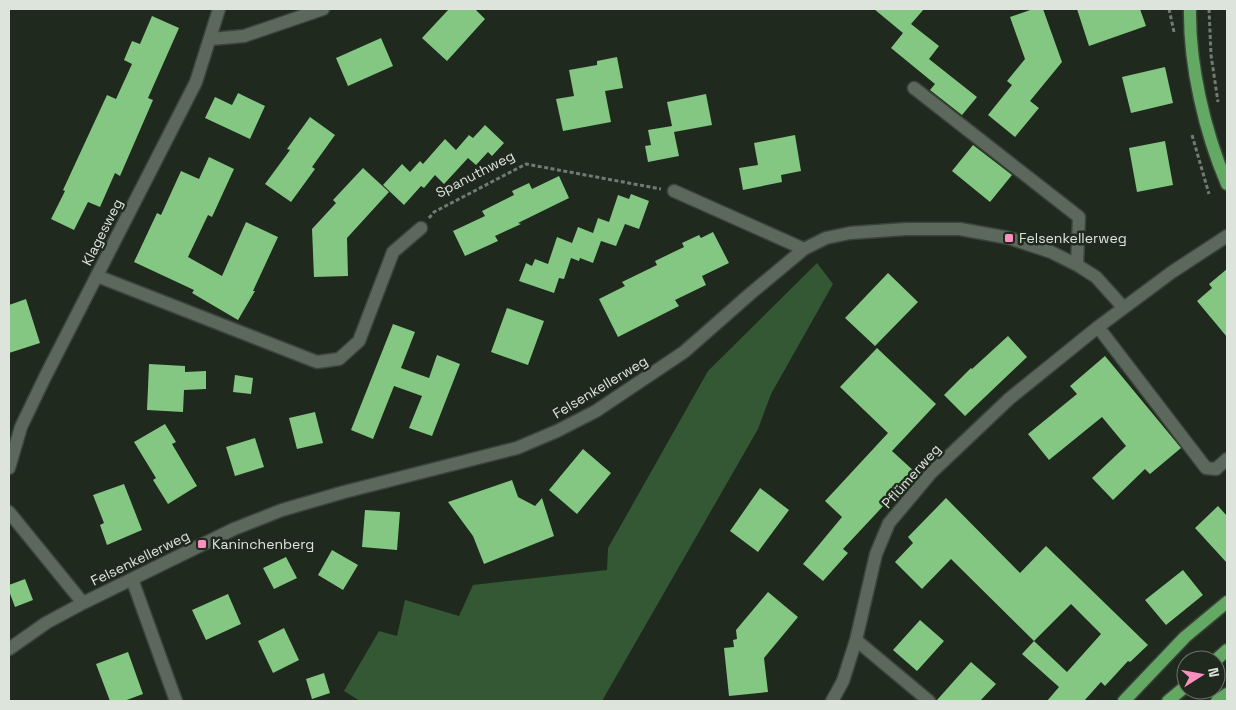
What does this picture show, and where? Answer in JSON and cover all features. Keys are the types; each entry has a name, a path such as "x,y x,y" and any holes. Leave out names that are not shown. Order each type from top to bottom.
{"main road":[{"path":"1190,9 1196,75 1206,124 1227,184"},
{"path":"1124,701 1185,637 1227,602"},
{"path":"1217,701 1227,694"}],"street":[{"name":"Klagesweg","path":"9,468 21,427 196,82 219,9"},
{"path":"210,39 244,36 323,9"},
{"path":"914,88 1080,217 1077,265"},
{"path":"674,191 804,249"},
{"path":"97,276 316,362 339,359 359,341 393,252 420,228"},
{"name":"Felsenkellerweg","path":"9,649 46,624 83,603 234,529 282,510 344,492 517,448 557,432 596,411 684,352 804,249 826,238 850,233 906,229 960,229 1009,238 1051,252 1077,265 1096,278 1123,307"},
{"name":"Pflümerweg","path":"832,701 843,681 856,640 876,554 889,523 930,473 1009,399 1123,307 1227,236"},
{"path":"1098,327 1206,468 1216,469 1227,459"},
{"path":"9,512 83,603"},
{"path":"132,579 176,701"},
{"path":"856,640 929,701"}],"path":[{"path":"1209,9 1211,55 1219,105"},
{"name":"Spanuthweg","path":"420,228 434,212 526,164 674,191"}],"green space":[{"path":"817,263 833,284 771,394 758,429 602,701 360,701 344,691 379,631 397,636 405,600 459,616 473,585 607,570 608,548 708,371"}],"building":[{"path":"449,9 475,9 485,19 447,61 422,38"},
{"path":"874,9 924,9 911,24 939,46 929,59 977,97 962,115 930,90 935,84 891,48 903,33"},
{"path":"1033,9 1043,9 1062,62 1030,101 1039,108 1015,137 988,115 1012,85 1007,81 1025,59 1010,17"},
{"path":"1077,9 1140,9 1146,26 1089,46"},
{"path":"152,16 179,28 148,98 153,100 120,176 115,173 100,207 88,202 74,230 51,219 107,95 116,99 132,64 124,60 132,41 140,44"},
{"path":"381,38 393,66 348,86 336,58"},
{"path":"617,57 623,88 605,91 611,122 563,131 556,99 574,96 569,70 597,65 597,61"},
{"path":"1165,67 1173,103 1131,113 1122,77"},
{"path":"238,93 265,106 250,139 205,118 215,97 232,105"},
{"path":"706,94 712,125 674,132 679,156 648,162 645,146 651,145 648,130 672,126 667,102"},
{"path":"310,117 335,135 312,167 315,169 291,202 265,184 290,150 287,149"},
{"path":"485,125 504,143 492,156 488,152 476,165 468,158 444,184 435,175 424,188 421,186 404,205 383,185 402,164 410,172 420,161 423,164 445,139 456,150 469,135 473,138"},
{"path":"795,135 801,171 781,175 782,182 743,190 739,168 758,165 754,143"},
{"path":"1165,141 1173,185 1137,192 1129,148"},
{"path":"973,145 1012,175 990,202 952,171"},
{"path":"209,157 234,169 212,217 208,215 188,257 222,276 246,222 278,237 253,291 255,291 238,320 192,293 194,290 134,262 157,213 161,215 181,171 199,179"},
{"path":"363,168 389,192 347,238 348,276 314,277 312,229 336,203 333,200"},
{"path":"559,176 569,198 518,223 521,224 495,236 498,241 465,256 453,231 485,216 482,211 514,195 512,191 529,183 532,189"},
{"path":"631,194 649,201 639,229 625,224 616,246 601,241 593,263 580,258 579,261 571,258 564,279 559,278 554,293 519,281 526,263 532,266 535,259 548,264 557,237 572,243 578,227 593,233 598,218 609,222 618,195 629,199"},
{"path":"713,232 729,263 702,276 706,285 675,300 679,306 618,337 599,299 625,286 622,282 657,265 655,261 684,247 682,243 699,235 701,238"},
{"path":"1227,269 1227,337 1197,301 1212,288 1209,284"},
{"path":"888,273 918,302 875,346 845,318"},
{"path":"26,299 40,343 9,353 9,305"},
{"path":"507,308 544,321 528,365 491,352"},
{"path":"393,324 415,332 401,368 429,378 437,355 460,364 432,436 409,428 422,396 394,386 373,439 351,430"},
{"path":"1008,336 1027,357 965,416 944,395 971,368"},
{"path":"877,348 936,404 892,451 915,472 843,549 848,553 823,581 803,564 842,517 825,501 888,433 840,387"},
{"path":"1105,356 1181,448 1150,474 1145,469 1113,500 1092,478 1126,446 1102,417 1049,460 1028,434 1077,394 1070,386"},
{"path":"149,364 185,366 185,372 206,371 206,389 184,390 183,412 147,410"},
{"path":"235,375 253,378 251,394 233,392"},
{"path":"315,412 323,443 297,449 289,418"},
{"path":"165,424 176,442 172,444 197,486 168,504 153,480 156,478 134,442"},
{"path":"255,438 264,467 235,476 226,447"},
{"path":"583,449 611,473 577,514 549,490"},
{"path":"512,480 518,497 535,506 542,498 554,536 484,564 473,536 448,502"},
{"path":"124,484 142,530 107,545 100,525 104,523 93,495"},
{"path":"760,488 789,510 758,552 730,531"},
{"path":"946,498 1020,573 1046,546 1148,645 1130,662 1128,661 1105,686 1101,682 1084,701 1047,701 1059,687 1022,654 1034,641 951,559 922,589 895,562 913,543 908,537","holes":["1071,604 1101,634 1067,672 1034,641"]},
{"path":"1218,506 1227,516 1227,563 1195,528"},
{"path":"365,510 400,512 397,550 362,547"},
{"path":"332,550 358,565 343,590 318,575"},
{"path":"286,557 297,578 274,589 263,568"},
{"path":"1183,570 1203,595 1166,625 1145,600"},
{"path":"25,579 33,600 15,607 9,591 9,585"},
{"path":"768,592 798,617 764,658 768,692 729,696 724,648 734,647 733,640 737,639 736,630"},
{"path":"228,594 241,624 206,640 192,610"},
{"path":"920,620 944,641 917,671 893,650"},
{"path":"284,628 299,660 273,673 258,641"},
{"path":"128,652 143,694 124,701 110,701 96,664"},
{"path":"971,662 996,684 980,701 937,701 937,700"},
{"path":"324,673 330,693 312,699 306,679"}],"place":[{"name":"Felsenkellerweg","path":"1009,238"},
{"name":"Kaninchenberg","path":"202,544"}]}
